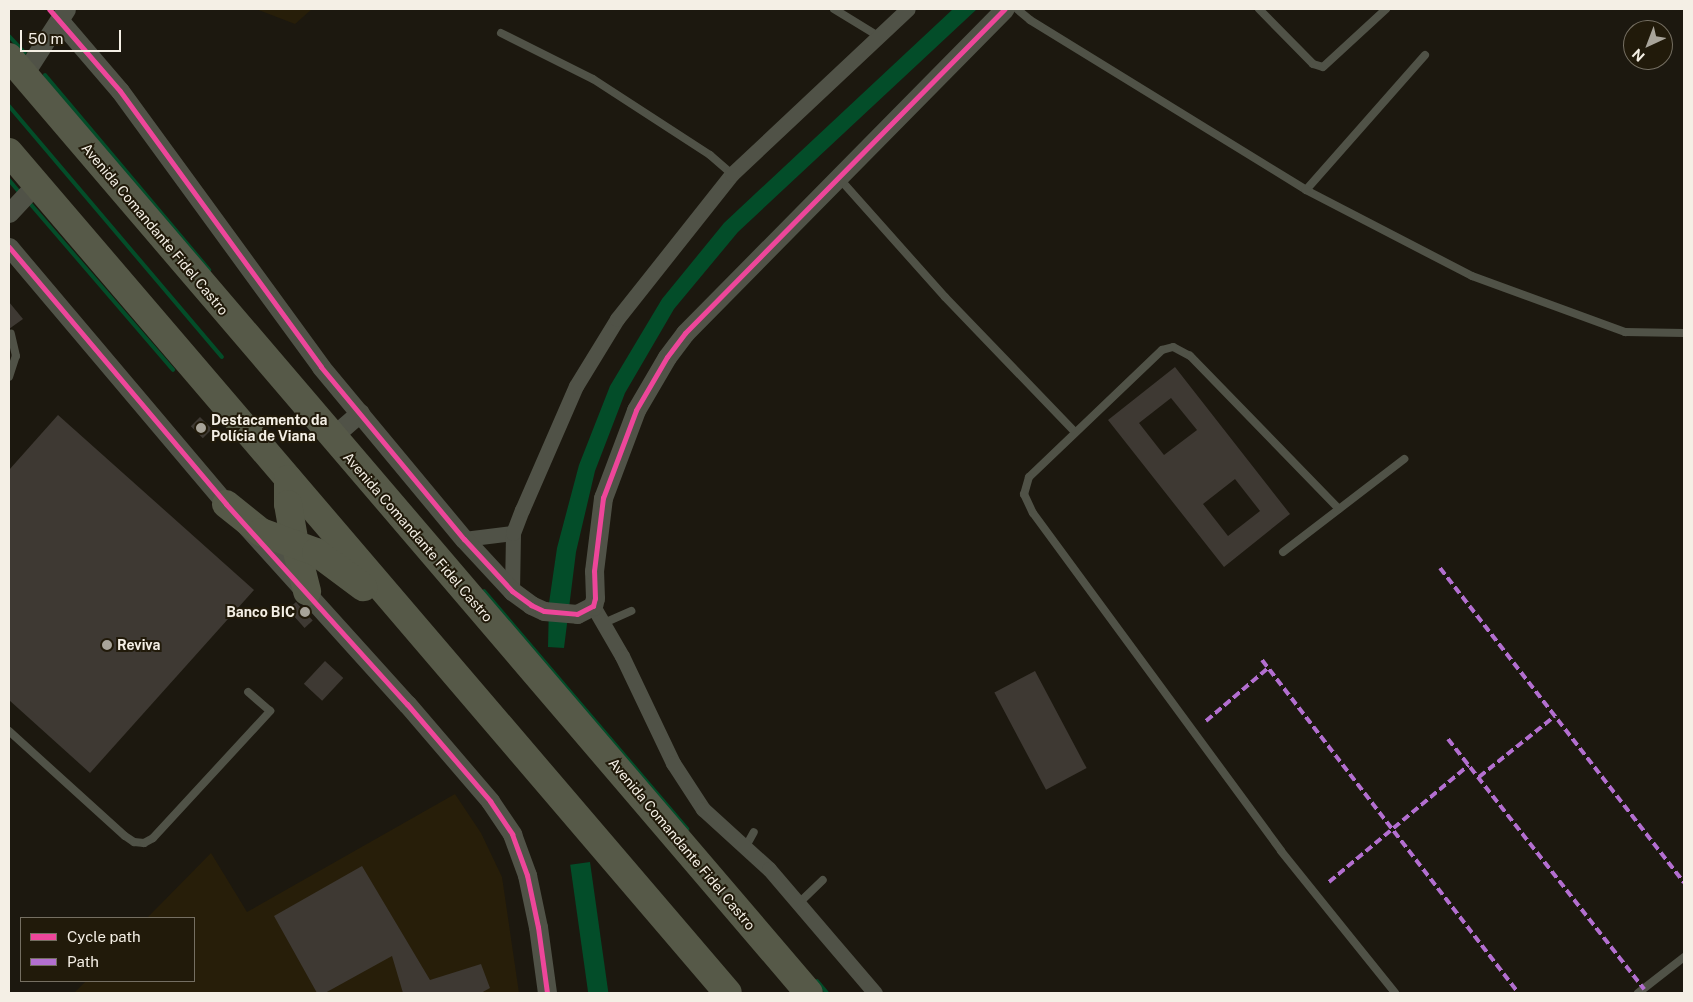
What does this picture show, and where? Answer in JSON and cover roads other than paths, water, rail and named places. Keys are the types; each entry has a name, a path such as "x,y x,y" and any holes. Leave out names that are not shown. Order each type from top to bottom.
{"highway":[{"name":"Avenida Comandante Fidel Castro","path":"16,65 809,993"},
{"path":"9,152 288,492 424,641 728,993"},
{"path":"235,513 271,524 288,492"},
{"path":"288,492 294,544 307,591"},
{"path":"235,513 334,564 381,601 424,641"}],"street":[{"path":"512,591 513,533 576,386 599,346 636,292 732,174 908,9"},
{"path":"585,610 603,498 636,410 648,387 685,333 1005,9"},
{"path":"16,65 58,13 120,91 321,367 464,538 512,591 544,611 585,610 604,623 673,763 703,809 745,848 798,903 876,993"},
{"path":"9,213 36,184"},
{"path":"9,248 235,513 307,591 490,800 512,834 527,875 538,926 547,993"},
{"path":"332,437 360,413"},
{"path":"464,538 513,533"}],"lane":[{"path":"834,9 878,36"},
{"path":"1017,9 1030,20 1306,190 1472,276 1625,332 1684,333"},
{"path":"1259,9 1313,64 1323,66 1386,9"},
{"path":"501,33 593,80 710,156 732,174"},
{"path":"1306,190 1425,55"},
{"path":"838,177 945,297 1075,432"},
{"path":"9,377 16,356 11,334"},
{"path":"1338,509 1190,356 1173,347 1162,350 1029,477 1024,494 1033,513 1281,851 1395,993"},
{"path":"1283,552 1404,459"},
{"path":"604,623 631,611"},
{"path":"9,731 125,836 134,842 144,843 153,838 270,711 248,692"},
{"path":"745,848 754,832"},
{"path":"798,903 823,880"},
{"path":"1638,993 1684,958"}],"waterway":[{"path":"9,36 25,53"},
{"path":"45,75 209,270"},
{"path":"9,106 222,357"},
{"path":"9,180 20,193"},
{"path":"27,200 173,370"},
{"path":"484,591 687,829"},
{"path":"817,981 827,993"}],"place":[{"name":"Destacamento da Polícia de Viana","path":"201,428"},
{"name":"Banco BIC","path":"305,612"},
{"name":"Reviva","path":"107,645"}]}
